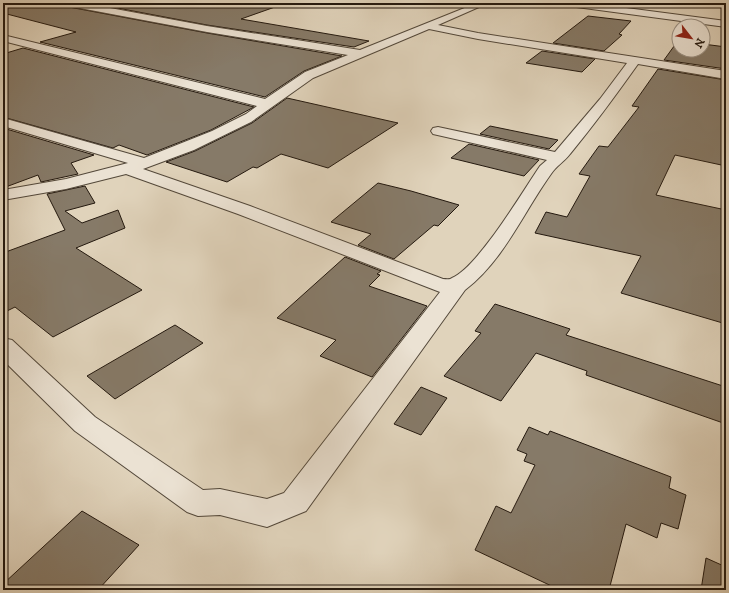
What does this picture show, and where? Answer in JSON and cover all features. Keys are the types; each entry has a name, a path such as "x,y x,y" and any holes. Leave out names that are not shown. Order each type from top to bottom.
{"street":[{"path":"68,3 207,29 363,54"},
{"path":"3,196 35,191 137,166 190,146 248,118 309,75 484,3"},
{"path":"569,3 726,24"},
{"path":"428,26 478,36 726,75"},
{"path":"3,38 267,104"},
{"path":"3,346 85,424 198,503 220,502 267,513 296,502 457,285 473,273 500,239 546,169 559,158 605,102 635,60"},
{"path":"3,122 137,166 252,213 441,286 457,285"},
{"path":"438,131 559,158"}],"building":[{"path":"3,3 64,3 69,7 207,33 342,56 304,71 265,97 40,42 76,32 3,13"},
{"path":"91,3 274,3 275,7 241,19 369,41 354,47 207,25"},
{"path":"588,16 631,21 619,34 622,35 604,51 553,43"},
{"path":"711,45 726,47 726,69 664,60 671,50 671,58 711,58"},
{"path":"23,48 254,107 211,130 147,155 119,145 113,148 3,117 3,54"},
{"path":"542,51 595,59 582,72 526,63"},
{"path":"658,69 726,80 726,166 675,155 656,195 726,210 726,324 621,293 641,256 535,233 546,212 567,217 590,176 579,174 599,146 608,147 639,107 632,106"},
{"path":"287,98 398,123 328,168 281,154 257,168 253,167 227,182 166,162 195,151 252,123"},
{"path":"490,126 558,140 549,149 480,134"},
{"path":"3,128 94,155 71,163 78,174 41,182 38,175 3,188"},
{"path":"469,144 539,160 524,176 451,158"},
{"path":"378,183 459,205 438,226 434,225 394,259 358,245 371,234 331,222"},
{"path":"85,186 95,203 65,211 82,223 118,210 125,228 76,248 142,290 53,337 15,307 3,313 3,253 65,230 47,194"},
{"path":"345,257 381,271 377,274 380,275 369,286 427,306 372,377 320,356 336,340 277,318"},
{"path":"495,304 570,329 566,335 726,387 726,424 586,375 587,371 536,353 501,401 444,376 481,333 475,331"},
{"path":"175,325 203,343 115,399 87,376"},
{"path":"421,387 447,398 421,435 394,424"},
{"path":"529,427 548,435 550,431 671,477 669,488 686,495 678,529 661,523 657,538 626,524 609,590 560,590 475,550 496,506 511,513 535,465 524,461 527,454 517,450"},
{"path":"82,511 139,545 98,590 3,590 3,584"},
{"path":"706,558 726,567 726,590 701,590"}]}
